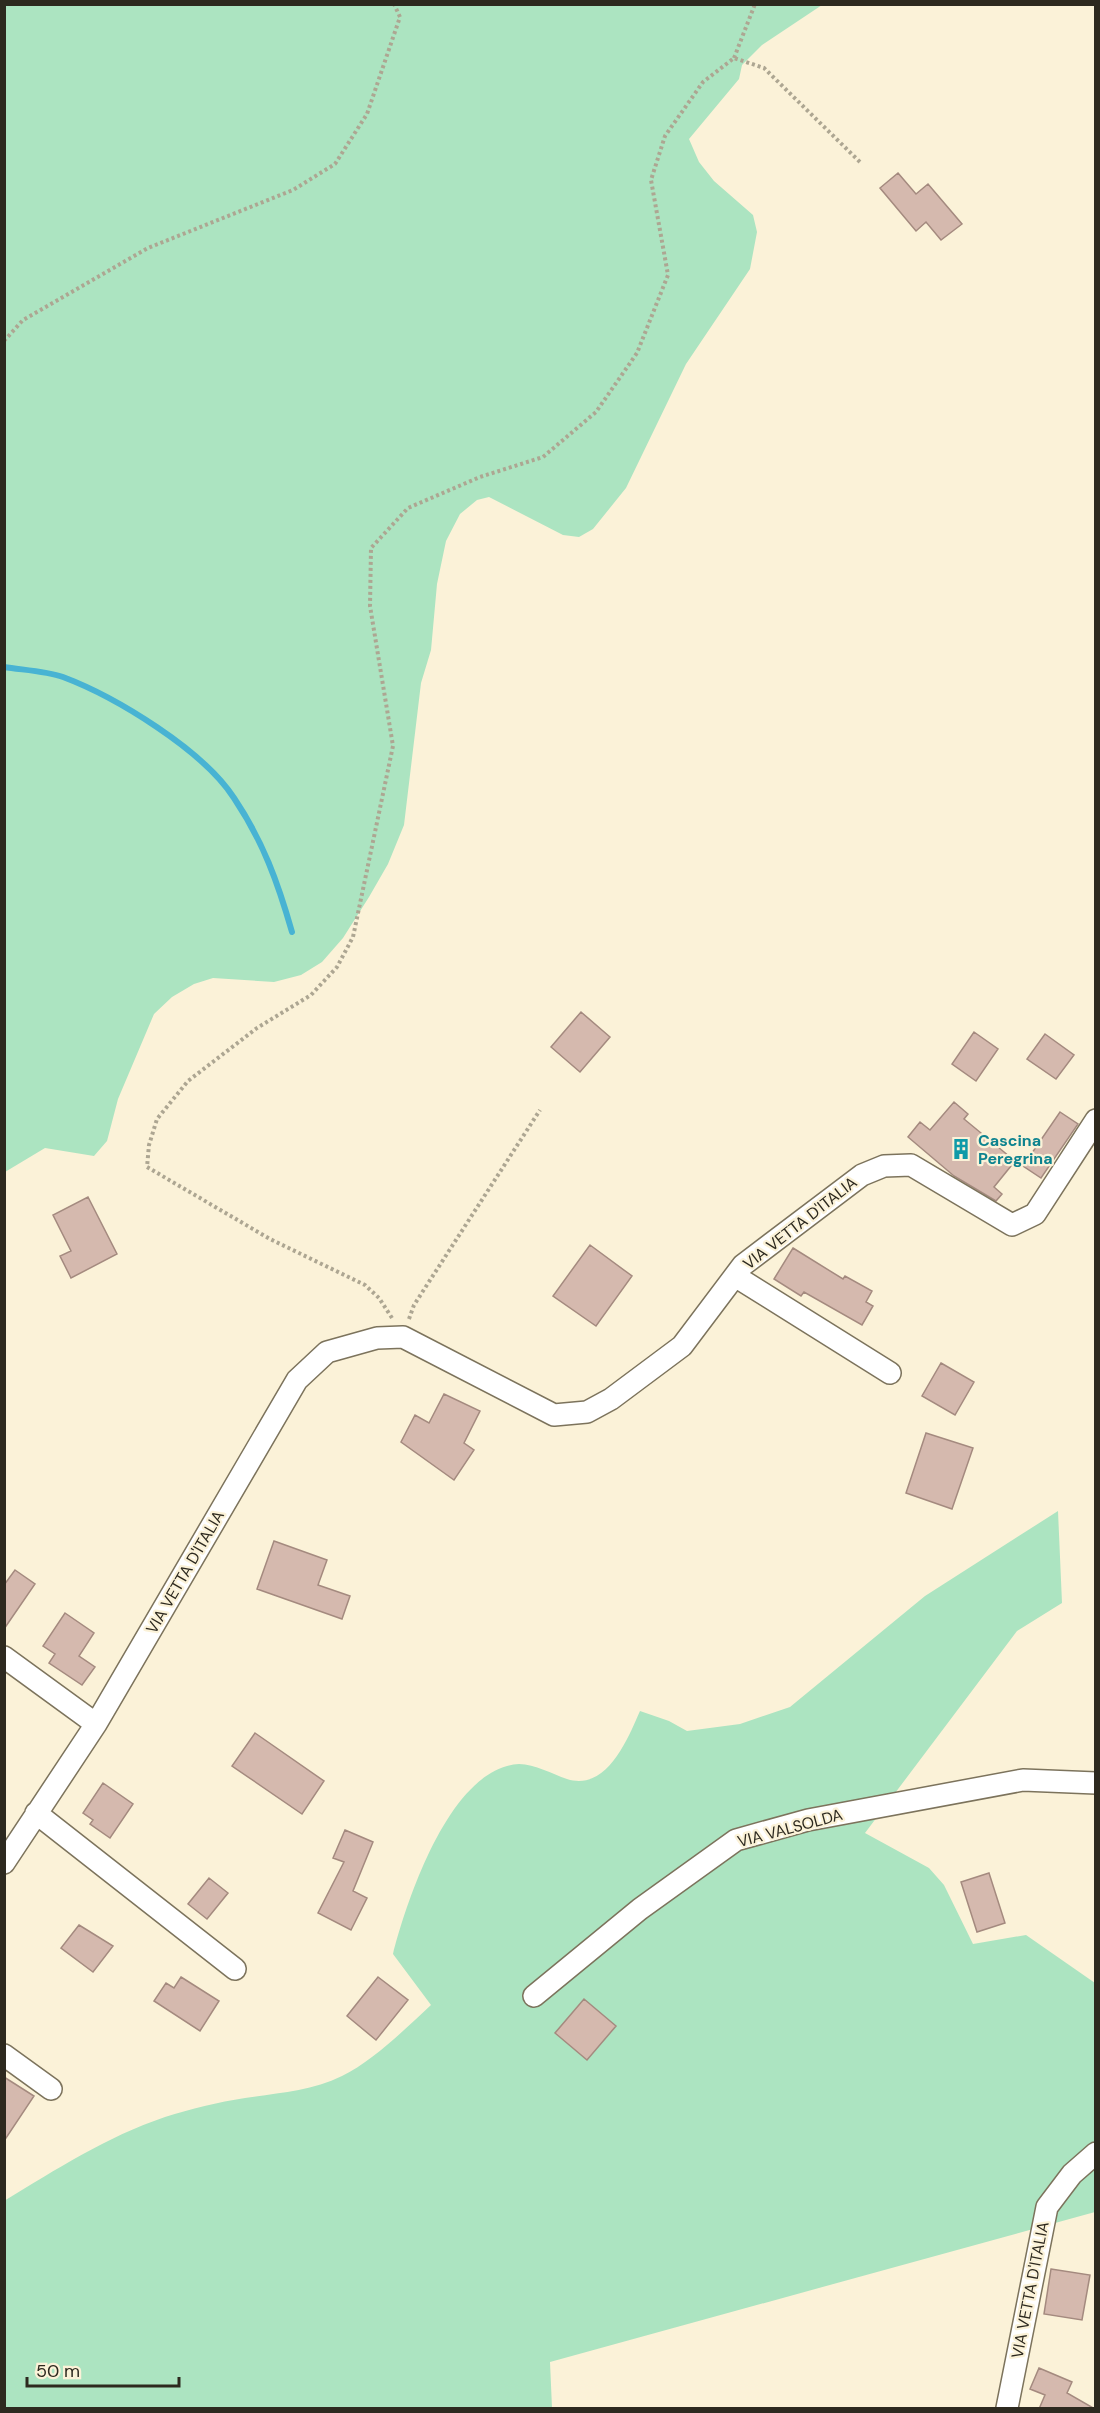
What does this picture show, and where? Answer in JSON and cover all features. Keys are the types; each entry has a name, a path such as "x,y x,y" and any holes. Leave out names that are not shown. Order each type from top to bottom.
{"street":[{"name":"VIA VETTA D'ITALIA","path":"4,1863 96,1724 297,1380 327,1352 377,1338 403,1337 554,1415 587,1412 611,1399 682,1346 743,1265 862,1175 884,1166 911,1165 1012,1225 1035,1214 1095,1120"},
{"path":"735,1276 890,1373"},
{"path":"4,1657 96,1724"},
{"name":"VIA VALSOLDA","path":"534,1996 640,1909 736,1840 808,1820 1023,1780 1095,1783"},
{"path":"36,1813 235,1970"},
{"path":"4,2055 51,2089"},
{"name":"VIA VETTA D'ITALIA","path":"1007,2409 1047,2207 1072,2174 1095,2153"}],"path":[{"path":"4,340 23,320 148,248 293,190 335,164 367,114 400,17 394,4"},
{"path":"403,1337 379,1298 365,1285 270,1239 147,1167 149,1145 157,1119 188,1081 257,1028 311,995 337,967 353,937 393,746 370,606 371,548 408,508 480,477 543,456 596,412 637,353 668,275 651,180 666,136 703,82 734,58 755,4"},
{"path":"734,58 764,68 862,164"},
{"path":"403,1337 414,1305 540,1110"}],"green space":[{"path":"4,5 822,5 762,45 742,65 739,79 689,139 699,162 714,181 753,215 757,232 750,269 686,364 626,488 593,529 579,537 563,535 489,497 477,500 460,514 446,541 437,584 431,650 421,683 404,825 388,864 343,938 322,962 301,975 274,982 213,978 194,984 172,997 154,1014 118,1099 107,1141 94,1156 45,1148 5,1172"},
{"path":"1058,1511 1062,1603 1017,1631 865,1833 929,1868 944,1885 973,1944 1026,1935 1095,1983 1095,2212 550,2362 552,2408 5,2408 4,2201 102,2144 143,2125 215,2104 294,2091 342,2076 354,2070 400,2034 431,2005 393,1954 400,1930 421,1871 435,1840 472,1788 494,1771 519,1764 537,1767 567,1779 581,1781 594,1778 614,1760 640,1711 669,1721 687,1731 740,1724 790,1707 925,1596"}],"building":[{"path":"898,173 916,194 928,184 962,224 941,240 926,222 916,231 880,188"},
{"path":"581,1012 610,1037 580,1072 551,1047"},
{"path":"974,1032 998,1049 976,1081 952,1064"},
{"path":"1045,1034 1074,1055 1056,1079 1027,1059"},
{"name":"Cascina Peregrina","path":"954,1102 968,1114 964,1119 1015,1161 994,1187 1002,1194 996,1201 954,1176 908,1137 920,1122 930,1130"},
{"path":"1060,1112 1078,1124 1041,1178 1023,1166"},
{"path":"88,1197 117,1254 71,1278 60,1256 71,1251 53,1215"},
{"path":"590,1245 632,1276 596,1326 553,1296"},
{"path":"793,1248 843,1279 845,1276 872,1291 866,1302 873,1306 862,1325 804,1292 801,1296 774,1279"},
{"path":"941,1363 974,1382 955,1415 922,1396"},
{"path":"444,1394 480,1411 464,1443 474,1450 454,1480 401,1442 415,1415 429,1423"},
{"path":"926,1433 973,1448 952,1509 906,1493"},
{"path":"274,1541 327,1560 318,1585 350,1596 342,1619 257,1589"},
{"path":"15,1570 35,1584 4,1629 4,1585"},
{"path":"65,1613 94,1633 79,1656 95,1667 82,1685 49,1663 55,1654 43,1646"},
{"path":"255,1733 324,1781 302,1814 232,1766"},
{"path":"103,1783 133,1804 110,1838 90,1824 93,1820 83,1813"},
{"path":"345,1830 373,1842 353,1891 367,1898 351,1930 318,1913 344,1862 333,1858"},
{"path":"989,1873 1005,1923 977,1932 961,1882"},
{"path":"209,1878 228,1893 207,1919 188,1904"},
{"path":"79,1925 113,1946 93,1972 61,1948"},
{"path":"181,1977 219,2001 200,2031 154,2001 166,1983 174,1988"},
{"path":"378,1977 408,2000 376,2040 347,2016"},
{"path":"584,1999 616,2026 587,2060 555,2033"},
{"path":"4,2077 34,2096 4,2141"},
{"path":"1051,2269 1090,2275 1082,2320 1044,2314"},
{"path":"1039,2368 1072,2382 1067,2393 1095,2409 1039,2409 1045,2395 1030,2389"}],"waterway":[{"path":"4,667 56,675 84,686 157,727 202,762 234,798 253,830 275,879 292,932"}],"place":[{"name":"Cascina Peregrina","path":"961,1149"}]}
